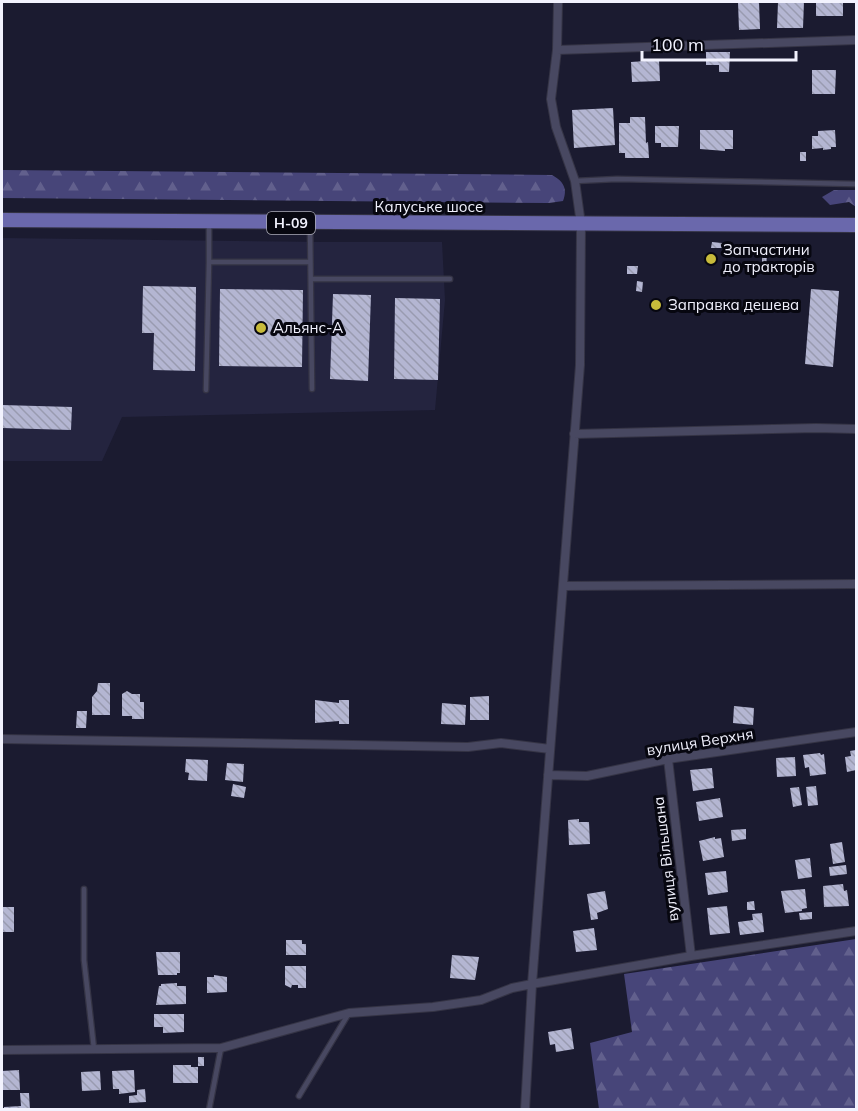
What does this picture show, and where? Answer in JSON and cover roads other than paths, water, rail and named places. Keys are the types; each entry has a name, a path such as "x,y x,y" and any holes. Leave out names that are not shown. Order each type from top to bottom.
{"main road":[{"name":"Калуське шосе","path":"2,220 856,225"}],"street":[{"path":"525,1110 532,984 580,365 581,224 576,181 556,127 551,99 558,2"},
{"path":"556,50 856,40"},
{"path":"574,434 804,428 856,429"},
{"path":"563,586 856,584"},
{"name":"вулиця Верхня","path":"548,775 587,776 668,759 856,732"},
{"path":"2,739 468,747 501,743 550,749"},
{"name":"вулиця Вільшана","path":"668,759 691,956"},
{"path":"2,1050 221,1048 349,1013 433,1007 481,1000 512,988 532,984 691,956 856,931"}],"lane":[{"path":"576,181 617,178 856,184"},
{"path":"206,390 209,222"},
{"path":"310,223 312,389"},
{"path":"209,262 310,262"},
{"path":"311,279 450,279"},
{"path":"84,889 84,960 94,1049"},
{"path":"299,1096 349,1013"},
{"path":"209,1110 221,1048"}],"place":[{"name":"Запчастини до тракторів","path":"711,259"},
{"name":"Заправка дешева","path":"656,305"},
{"name":"Альянс-А","path":"261,328"}]}
